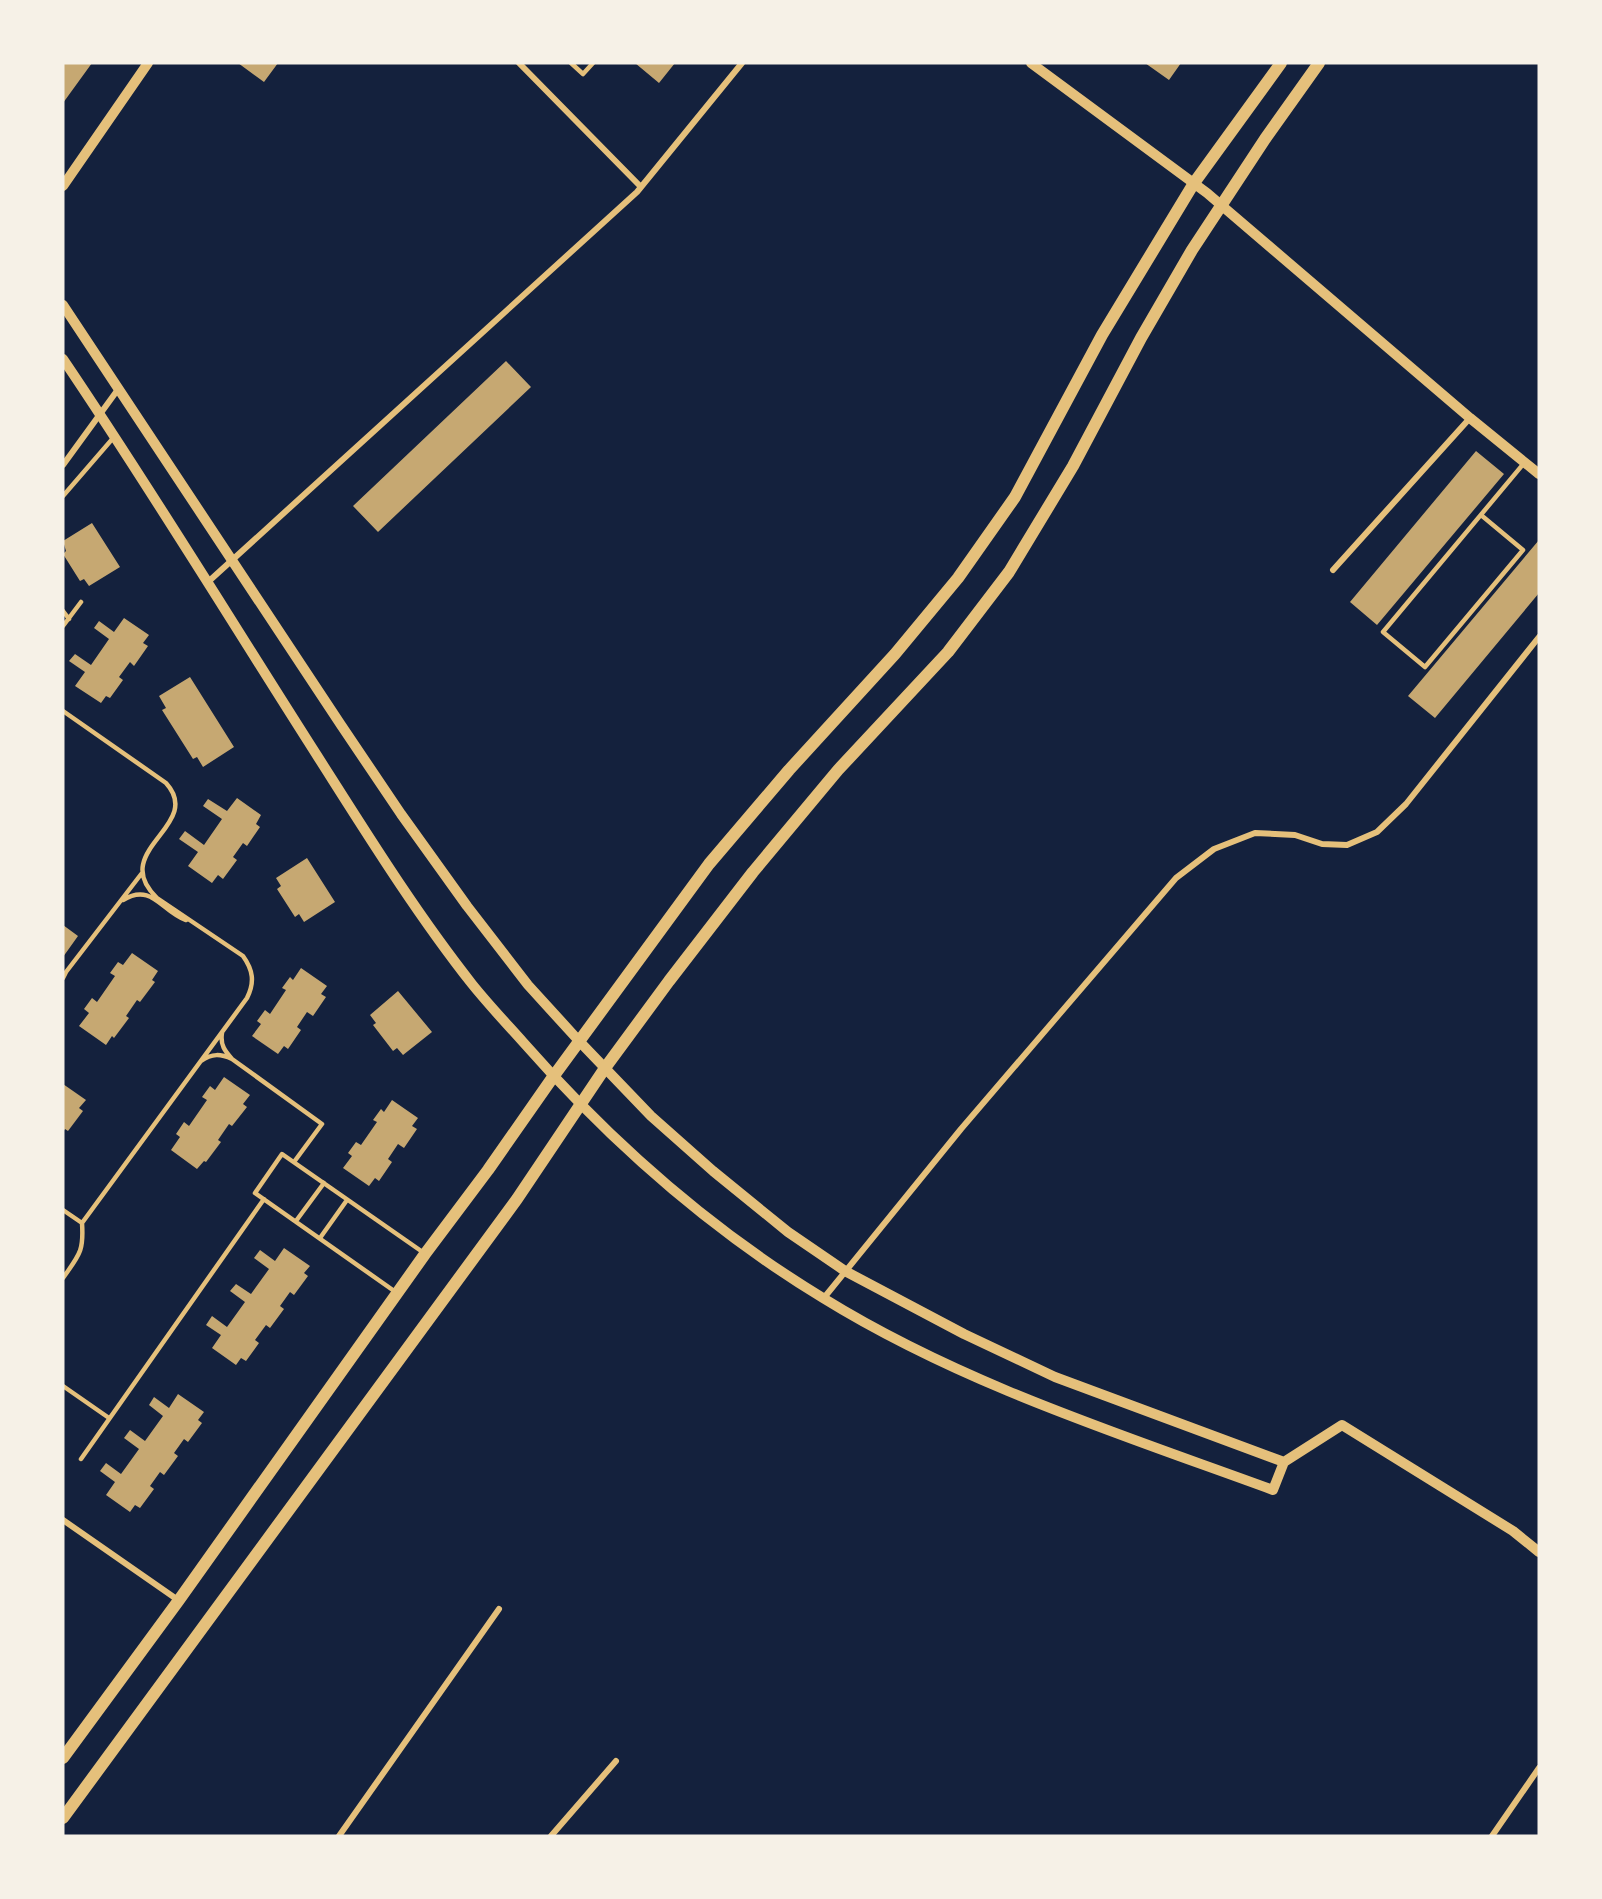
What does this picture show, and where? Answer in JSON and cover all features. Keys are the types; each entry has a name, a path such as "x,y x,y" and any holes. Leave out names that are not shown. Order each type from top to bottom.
{"main road":[{"path":"63,1758 709,864 789,770 895,654 958,578 1015,496 1102,335 1194,183 1281,63"},
{"path":"63,1818 510,1209 605,1068 753,872 838,770 948,652 1009,572 1073,466 1141,338 1192,250 1264,139 1319,63"}],"street":[{"path":"63,186 148,63"},
{"path":"519,63 641,187"},
{"path":"208,582 641,187 742,63"},
{"path":"1031,63 1194,183 1539,474"},
{"path":"63,305 401,814 466,906 528,985 651,1116 713,1171 788,1232 845,1271 964,1334 1055,1377 1284,1462"},
{"path":"63,359 101,414 357,819 473,986 553,1077 618,1141 682,1197 764,1260 823,1299 936,1359 1031,1401 1273,1490 1284,1462 1342,1425 1513,1531 1539,1552"},
{"path":"63,465 119,387"},
{"path":"1333,570 1470,418"},
{"path":"823,1299 961,1129 1176,878 1214,849 1255,833 1295,835 1322,844 1347,844 1377,832 1406,804 1539,636"},
{"path":"63,1520 178,1600"},
{"path":"339,1836 500,1609"},
{"path":"551,1836 616,1761"},
{"path":"1492,1836 1539,1768"}],"lane":[{"path":"571,63 584,74 593,63"},
{"path":"63,496 114,436"},
{"path":"1481,515 1523,550 1425,667 1383,632 1524,462"},
{"path":"63,626 81,602"},
{"path":"63,611 69,619"},
{"path":"63,711 166,783 176,799 177,808 172,819 149,848 144,858 142,873 63,978"},
{"path":"63,1278 82,1251 82,1223 252,989 250,966 243,956 151,891 142,873"},
{"path":"117,904 134,894 143,894 182,919 192,921"},
{"path":"223,1030 221,1043 232,1059 322,1124 294,1162"},
{"path":"197,1065 215,1055 232,1059"},
{"path":"397,1293 255,1193 282,1154 425,1254"},
{"path":"296,1221 324,1183"},
{"path":"81,1460 264,1199"},
{"path":"320,1238 347,1200"},
{"path":"63,1210 82,1223"},
{"path":"63,1386 109,1418"}],"building":[{"path":"63,63 92,63 63,103"},
{"path":"238,63 278,63 264,82"},
{"path":"635,63 675,63 659,83"},
{"path":"1145,63 1181,63 1169,80"},
{"path":"506,361 531,387 378,532 353,506"},
{"path":"1476,451 1504,474 1377,625 1350,602"},
{"path":"92,523 120,567 89,586 84,579 80,581 63,554 66,551 63,541"},
{"path":"1539,540 1539,593 1435,718 1408,696"},
{"path":"124,618 149,635 143,643 148,646 134,666 130,662 119,677 123,680 110,698 106,696 101,703 75,686 85,672 69,661 75,654 91,665 109,639 94,628 99,621 114,632"},
{"path":"190,677 234,747 203,767 197,757 193,759 162,710 166,708 159,696"},
{"path":"237,798 261,815 256,824 260,827 247,846 243,843 233,857 237,860 223,879 218,875 212,883 188,866 198,852 179,839 185,831 204,845 222,819 203,806 208,799 227,811"},
{"path":"307,858 335,902 304,922 299,914 295,917 277,889 281,886 276,878"},
{"path":"63,925 78,936 63,957"},
{"path":"132,953 158,971 152,980 155,982 140,1002 137,1000 126,1016 129,1018 106,1045 79,1026 89,1013 84,1009 92,998 97,1002 115,976 110,973 118,962 123,965"},
{"path":"301,968 327,986 321,994 326,997 313,1016 307,1012 297,1027 301,1030 288,1049 284,1046 278,1054 252,1036 261,1024 257,1021 265,1010 270,1014 286,990 282,988 290,977 293,980"},
{"path":"398,991 432,1032 403,1055 397,1048 393,1051 373,1025 376,1023 370,1015"},
{"path":"224,1077 250,1095 243,1104 247,1107 232,1126 229,1124 218,1140 221,1142 206,1162 204,1161 197,1169 171,1150 180,1137 176,1134 184,1122 189,1126 207,1100 202,1097 210,1086 215,1090"},
{"path":"63,1084 86,1100 79,1108 83,1111 68,1131 65,1129 63,1132"},
{"path":"392,1100 418,1118 412,1126 417,1129 404,1148 398,1144 388,1159 392,1162 379,1181 375,1178 369,1186 343,1168 352,1156 348,1153 356,1142 361,1145 377,1122 373,1120 381,1109 384,1112"},
{"path":"284,1248 310,1266 304,1273 308,1276 294,1295 290,1292 280,1306 284,1309 270,1328 266,1325 255,1340 259,1343 246,1361 241,1358 236,1365 212,1348 221,1335 206,1325 212,1316 227,1327 245,1302 230,1291 236,1284 251,1294 269,1269 254,1258 260,1250 275,1261"},
{"path":"178,1394 204,1412 198,1420 202,1423 188,1442 184,1439 174,1453 178,1456 164,1475 160,1472 150,1486 154,1489 140,1508 135,1505 130,1512 106,1495 115,1482 100,1471 106,1463 121,1474 139,1449 124,1438 130,1430 145,1441 163,1416 149,1405 154,1397 169,1408"}]}
